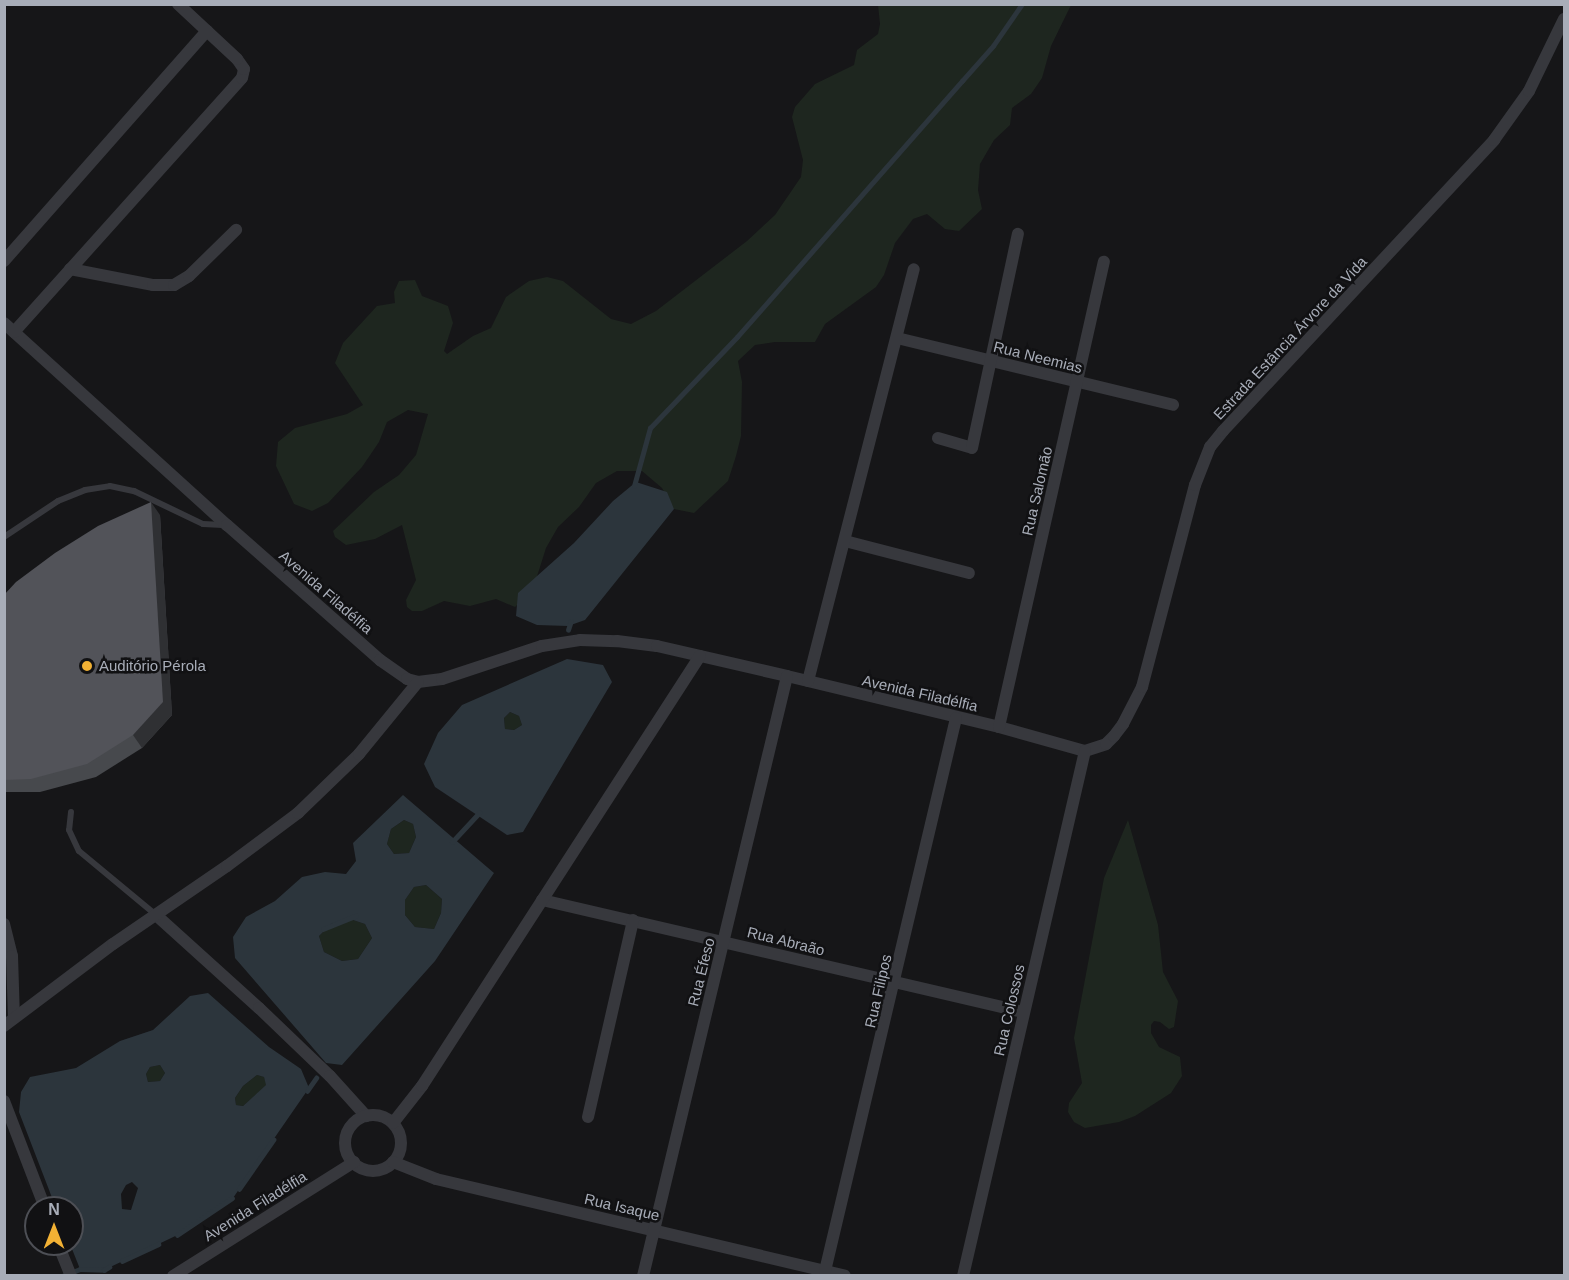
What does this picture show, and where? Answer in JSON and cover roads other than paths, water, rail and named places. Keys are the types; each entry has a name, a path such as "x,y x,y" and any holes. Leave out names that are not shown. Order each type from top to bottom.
{"street":[{"path":"9,327 70,268 242,78 244,69 177,4"},
{"name":"Estrada Estância Árvore da Vida","path":"1085,751 1106,744 1123,724 1142,687 1195,485 1210,447 1494,140 1529,91 1564,19"},
{"path":"4,261 207,31"},
{"path":"70,268 153,285 174,285 189,276 236,230"},
{"path":"938,438 972,448 1018,234"},
{"name":"Rua Salomão","path":"999,727 1104,262"},
{"path":"808,681 914,269"},
{"name":"Avenida Filadélfia","path":"9,327 227,525 380,660 407,679 418,682 442,679 542,646 580,640 617,641 700,656 787,676 999,727 1085,751"},
{"name":"Rua Neemias","path":"897,338 1173,405"},
{"path":"845,541 969,573"},
{"path":"393,1123 422,1086 700,656"},
{"name":"Rua Éfeso","path":"643,1275 787,676"},
{"path":"9,1022 260,843 298,813 359,754 418,682"},
{"name":"Rua Filipos","path":"825,1271 956,718"},
{"name":"Rua Colossos","path":"963,1275 1085,751"},
{"name":"Rua Abraão","path":"542,900 1023,1012"},
{"path":"156,915 267,1016 366,1116"},
{"path":"588,1117 633,920"},
{"path":"4,924 12,956 9,1022"},
{"path":"4,1101 40,1196"},
{"path":"376,1115 393,1123 399,1132 401,1143 393,1162 384,1168 374,1170 354,1162 346,1145 346,1135 351,1127 366,1116 376,1115"},
{"name":"Avenida Filadélfia","path":"173,1275 187,1270 354,1162"},
{"name":"Rua Isaque","path":"393,1162 436,1179 845,1275"},
{"path":"63,1256 71,1275"}],"lane":[{"path":"4,537 58,501 85,490 110,486 134,491 203,524 227,525"},
{"path":"71,812 69,830 79,851 156,915"}],"waterway":[{"path":"634,486 650,428 737,337 993,46 1022,4"},
{"path":"568,630 571,621"},
{"path":"452,842 479,813"},
{"path":"323,929 355,916"},
{"path":"307,1091 316,1078"},
{"path":"239,1189 273,1140"},
{"path":"177,1235 232,1198"},
{"path":"122,1261 158,1244"},
{"path":"62,1276 80,1269 104,1270 109,1267"}],"place":[{"name":"Auditório Pérola","path":"87,666"}]}
